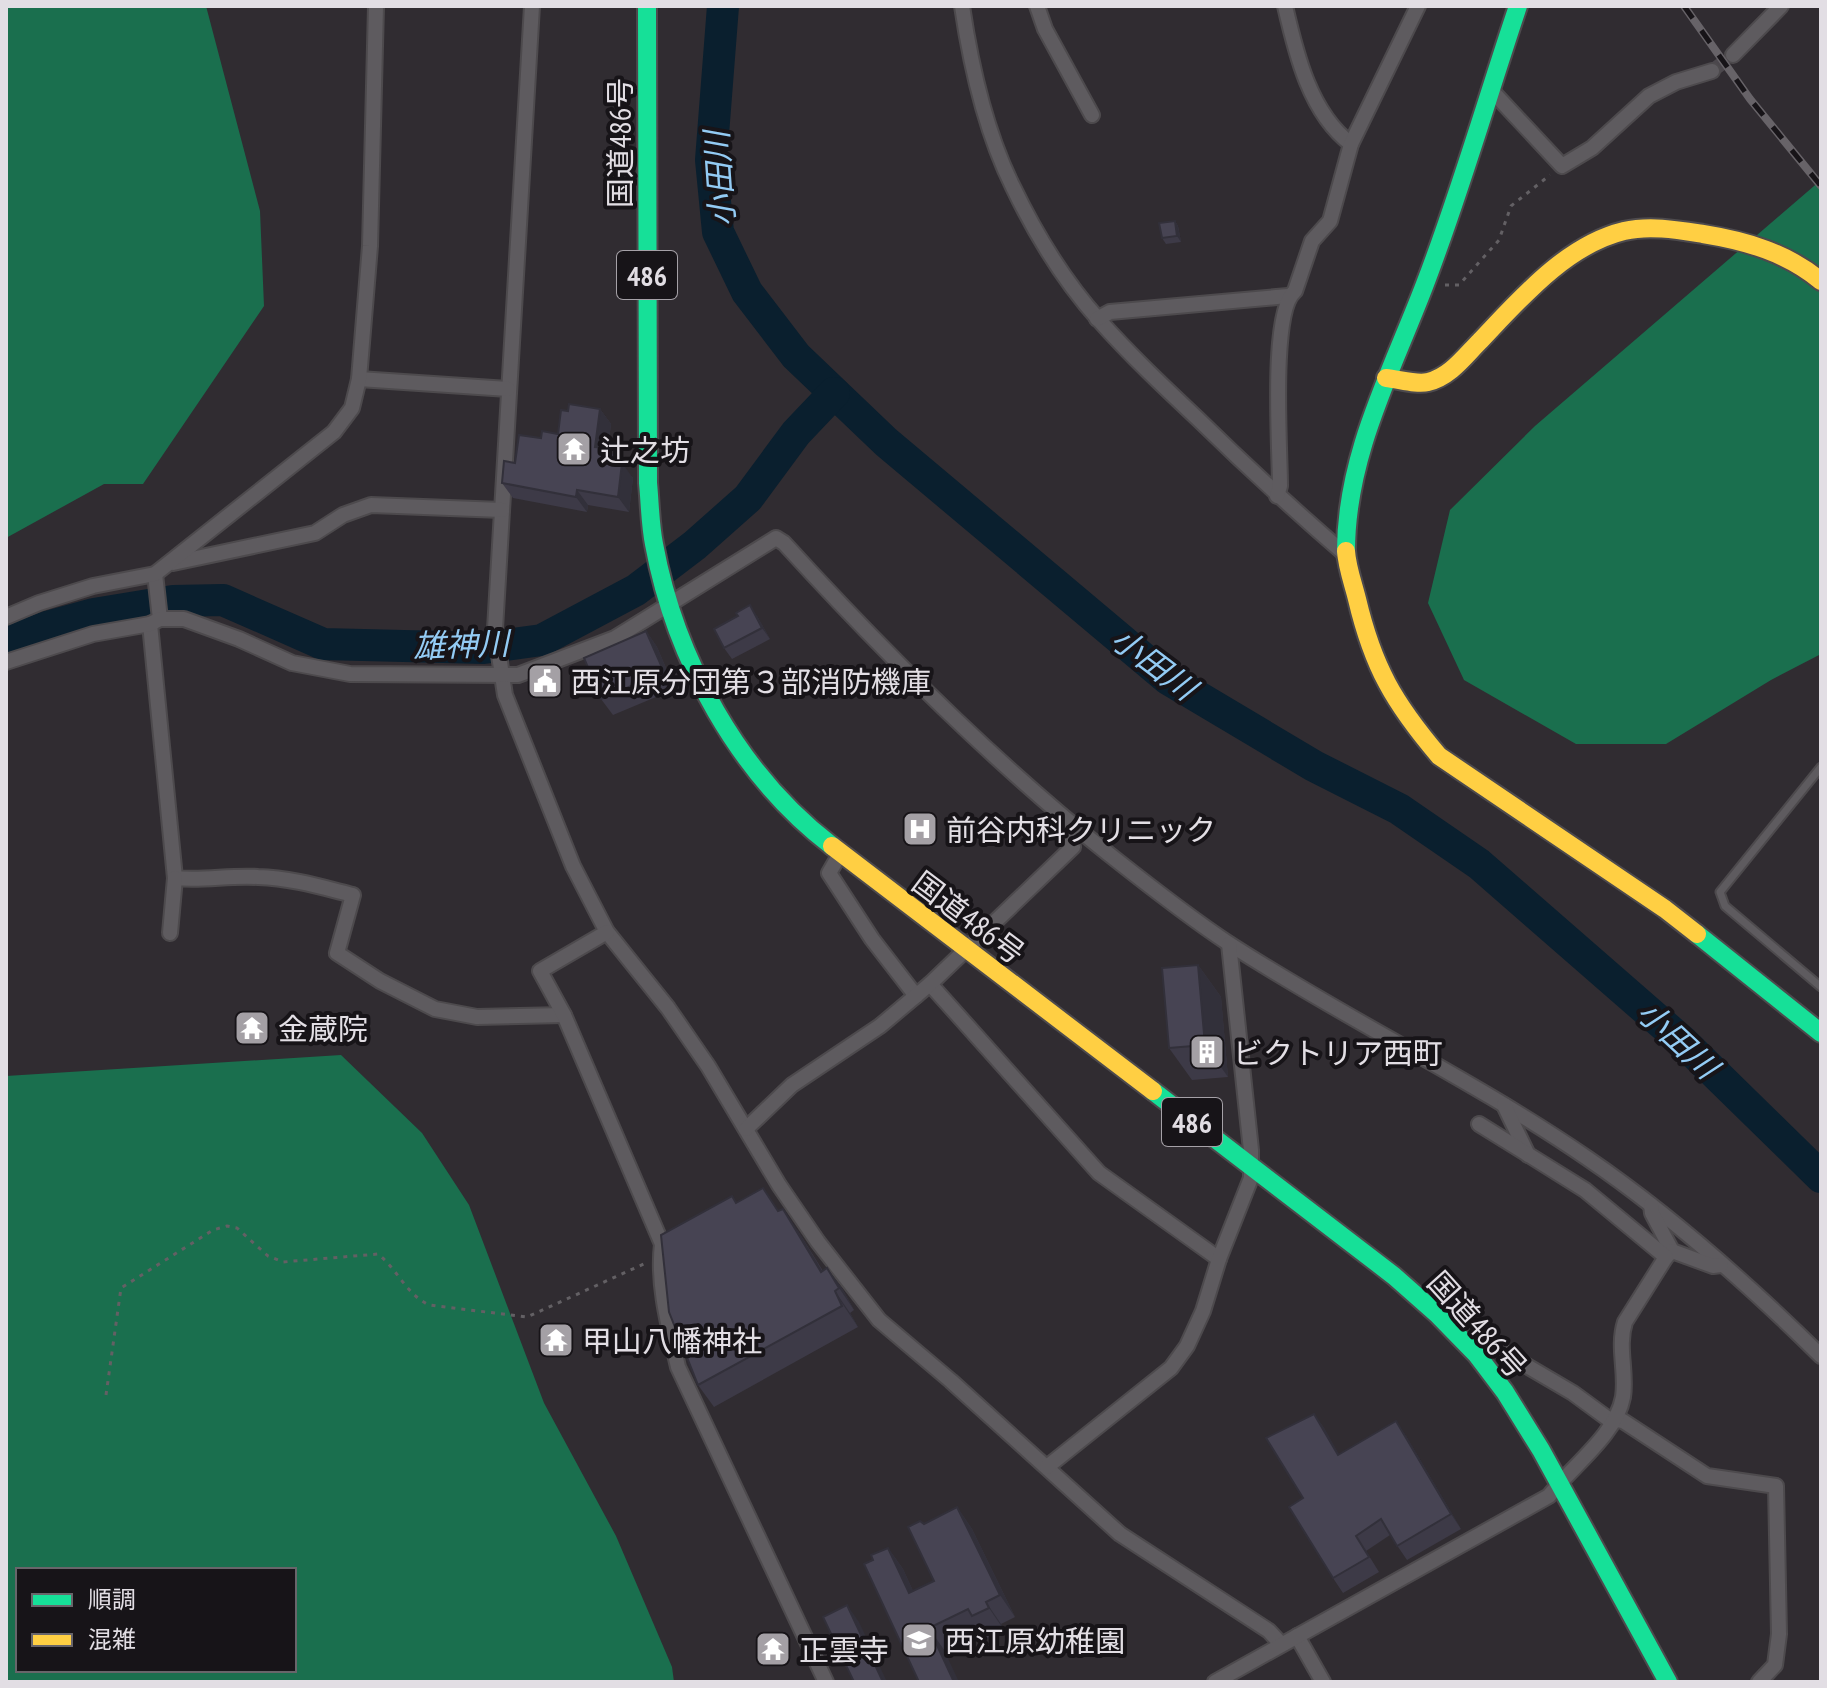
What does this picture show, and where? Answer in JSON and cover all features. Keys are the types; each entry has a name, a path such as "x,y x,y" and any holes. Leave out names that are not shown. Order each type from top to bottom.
{"main road":[{"name":"国道486号","path":"647,6 648,483 654,543 669,602 698,677 733,739 778,799 804,825 1407,1286 1448,1323 1478,1357 1518,1412 1668,1682"},
{"path":"1518,6 1426,282 1386,378 1359,454 1346,516 1346,555 1367,643 1385,683 1415,728 1439,756 1665,909 1821,1033"},
{"path":"1386,378 1427,383 1450,372 1558,265 1579,249 1624,231 1665,228 1743,241 1781,255 1821,281"}],"street":[{"path":"6,617 93,586 156,576 334,432 352,408 359,379 370,246 376,6"},
{"path":"532,6 495,629 505,695 573,866 607,932 668,1008 708,1066 746,1129 772,1188 879,1320 1120,1534 1269,1631 1281,1644"},
{"path":"962,6 971,65 996,147 1012,186 1067,278 1097,319 1277,496 1346,555"},
{"path":"1037,6 1045,29 1092,115"},
{"path":"1285,6 1294,46 1308,82 1329,123 1351,144"},
{"path":"1097,319 1110,312 1288,296 1295,291 1312,241 1330,221 1351,144 1418,6"},
{"path":"1733,55 1781,6"},
{"path":"1492,91 1562,166 1592,148 1649,96 1676,82 1712,71"},
{"path":"1277,496 1280,486 1279,336 1288,296"},
{"path":"359,379 508,389"},
{"path":"170,563 315,533 343,515 371,505 502,510"},
{"path":"6,662 156,618 184,619 292,663 350,674 501,671 518,675 615,638 776,538 998,762 1145,883 1229,944 1504,1105 1587,1158 1651,1204 1724,1265 1821,1356"},
{"path":"156,576 156,618 175,878 170,933"},
{"path":"746,1129 792,1085 880,1026 930,984 1073,847 1068,821"},
{"path":"840,854 829,873 872,939 916,996"},
{"path":"175,878 199,881 255,876 296,880 353,895 337,953 380,981 435,1009 477,1017 564,1015"},
{"path":"607,932 540,971 564,1015 666,1246 667,1316 678,1367 826,1682"},
{"path":"1047,1467 1171,1368 1187,1346 1203,1311 1219,1259 1251,1178 1251,1150 1229,944"},
{"path":"930,984 1099,1173 1219,1259"},
{"path":"1504,1105 1528,1156"},
{"path":"1479,1124 1585,1190 1669,1254 1713,1266 1724,1265"},
{"path":"1651,1204 1669,1254"},
{"path":"1215,1682 1549,1496 1615,1419 1624,1394 1621,1334 1625,1322 1669,1254"},
{"path":"1478,1357 1489,1349 1498,1349 1573,1393 1607,1418 1623,1421 1707,1476 1776,1486 1779,1634 1775,1665 1759,1682"},
{"path":"1297,1636 1323,1682"}],"lane":[{"path":"1821,767 1720,892 1725,906 1821,987"},
{"path":"1812,778 1821,786"}],"path":[{"path":"1426,282 1459,285 1499,240 1511,206 1562,166"},
{"path":"106,1395 121,1288 213,1230 227,1226 237,1228 268,1256 283,1262 378,1254 392,1265 414,1298 429,1305 527,1317 666,1246"}],"green space":[{"path":"6,6 206,6 260,211 264,306 143,484 104,484 6,538"},
{"path":"1821,180 1821,654 1771,680 1666,744 1576,744 1464,680 1428,603 1450,510 1535,426"},
{"path":"341,1055 422,1133 469,1205 544,1403 616,1536 672,1667 674,1682 6,1682 6,1076"}],"building":[{"path":"1175,221 1177,236 1162,238 1159,223"},
{"name":"辻之坊","path":"569,404 600,409 595,447 608,448 607,461 622,463 618,497 577,490 576,497 502,483 504,461 515,463 519,435 541,438 542,431 558,434 561,410 568,411"},
{"path":"750,605 762,628 724,648 714,629 738,616 736,613"},
{"path":"646,631 664,672 601,699 584,658"},
{"path":"1198,965 1205,1045 1169,1048 1162,968"},
{"path":"763,1188 778,1211 783,1209 821,1272 827,1268 839,1288 835,1291 842,1306 698,1385 669,1312 661,1235 732,1196 736,1203"},
{"path":"1314,1414 1338,1455 1396,1421 1451,1514 1397,1546 1381,1519 1356,1536 1369,1557 1333,1578 1289,1507 1303,1498 1266,1438"},
{"path":"957,1507 1000,1595 986,1602 989,1608 972,1616 968,1609 929,1628 954,1682 919,1682 864,1564 873,1560 871,1555 888,1548 909,1593 934,1581 908,1527 920,1521 924,1524"},
{"path":"847,1605 883,1682 854,1682 823,1617"}],"waterway":[{"name":"小田川","path":"723,6 711,160 718,232 747,292 796,356 886,442 1168,679 1314,766 1399,809 1479,864 1682,1041 1821,1177"},
{"name":"雄神川","path":"6,642 94,614 173,601 223,600 323,644 484,648 542,640 636,590 695,545 748,498 796,433 834,393"}],"tunnel":[{"path":"1712,71 1733,55"}],"railway":[{"path":"1684,6 1750,99 1821,186"}],"traffic: fast":[{"path":"647,6 648,483 654,544 678,630 716,712 740,750 768,785 832,846"},
{"path":"1346,551 1348,516 1362,447 1438,250 1518,6"},
{"path":"1697,934 1821,1033"},
{"path":"1153,1091 1394,1276 1477,1355 1505,1392 1541,1450 1668,1682"}],"traffic: slow":[{"path":"1386,378 1424,383 1443,376 1528,291 1563,261 1603,238 1624,231 1664,229 1735,240 1780,256 1821,281"},
{"path":"1346,551 1363,623 1378,665 1409,719 1439,756 1665,909 1697,934"},
{"path":"832,846 1153,1091"}],"place":[{"name":"辻之坊","path":"574,449"},
{"name":"西江原分団第３部消防機庫","path":"545,681"},
{"name":"前谷内科クリニック","path":"920,829"},
{"name":"金蔵院","path":"252,1028"},
{"name":"ビクトリア西町","path":"1207,1052"},
{"name":"甲山八幡神社","path":"556,1340"},
{"name":"西江原幼稚園","path":"919,1640"},
{"name":"正雲寺","path":"773,1649"}]}
